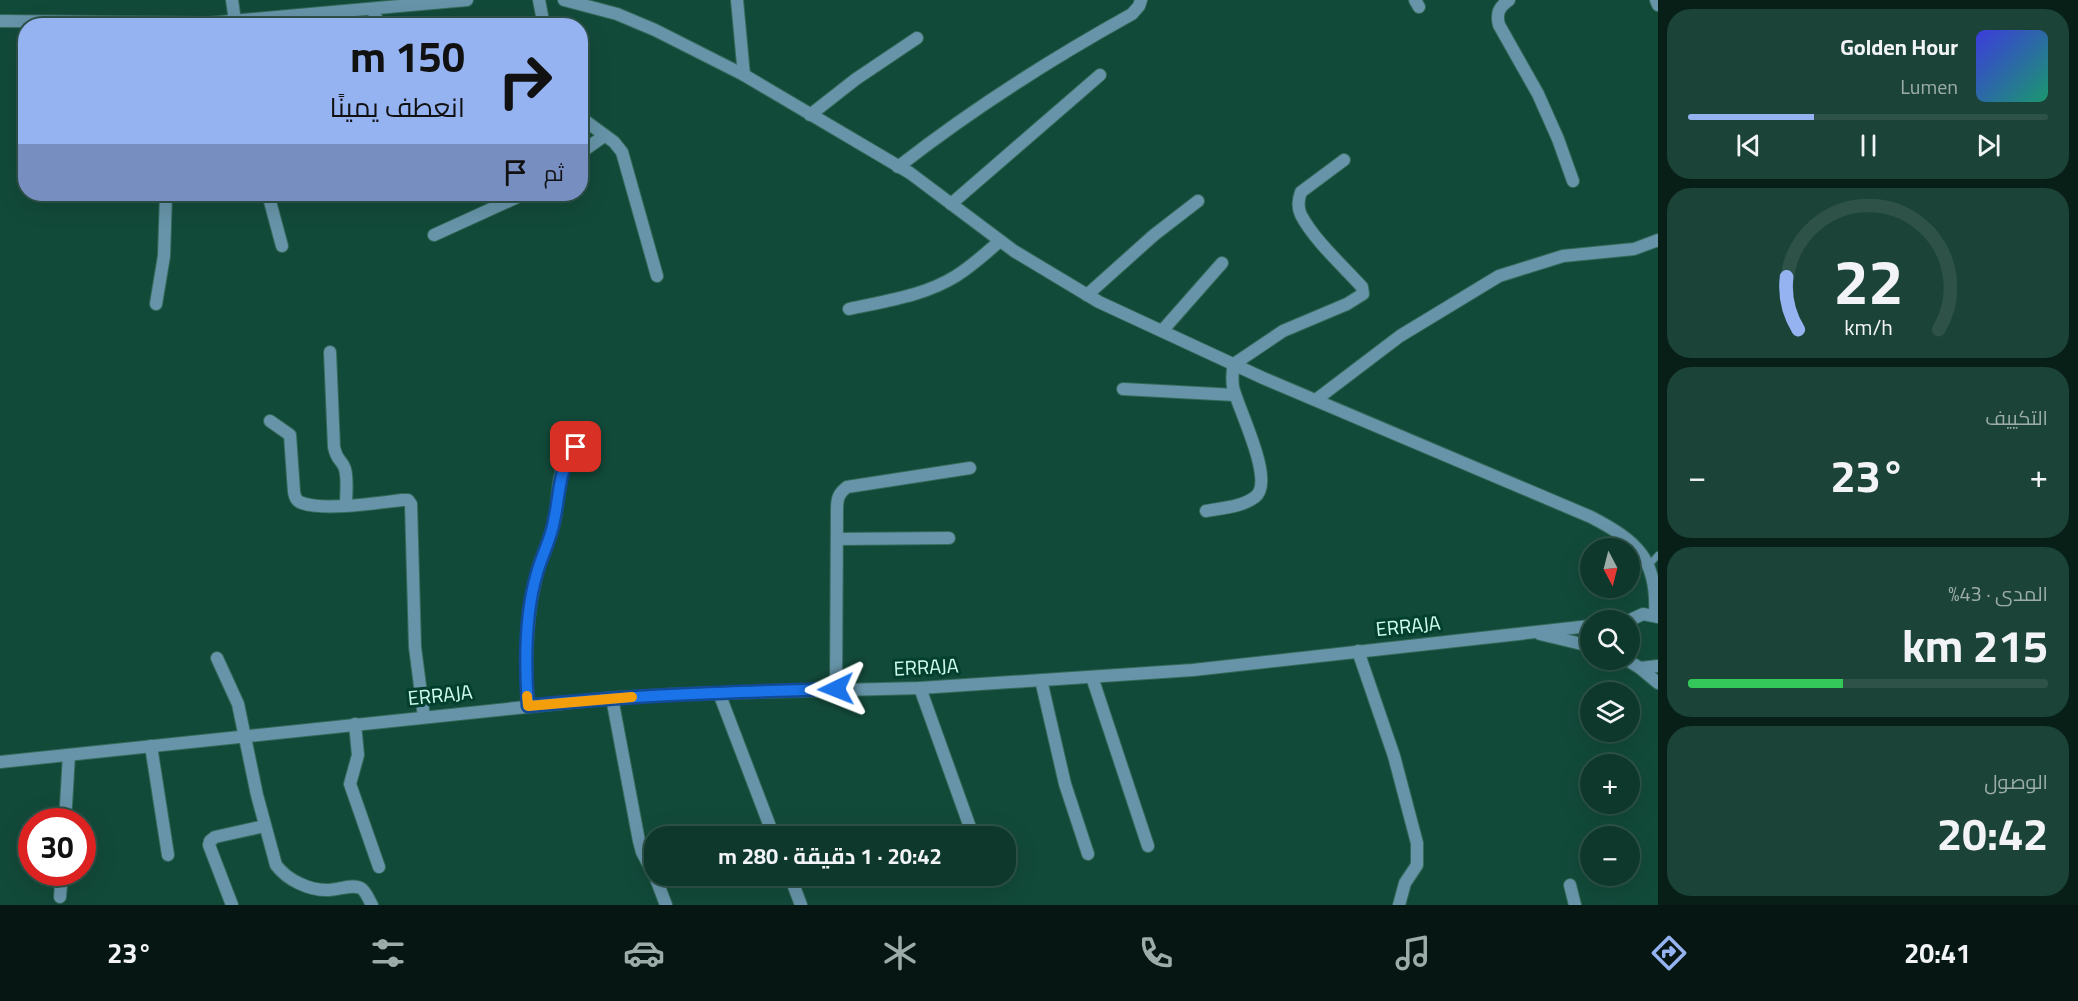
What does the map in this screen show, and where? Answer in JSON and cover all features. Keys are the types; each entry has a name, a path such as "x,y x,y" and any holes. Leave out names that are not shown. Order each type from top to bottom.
{"street":[{"path":"232,0 235,18"},
{"path":"269,18 467,0"},
{"path":"539,0 542,18"},
{"path":"564,0 636,22 744,75 898,167 1000,241 1087,295 1234,364 1617,530 1654,560 1657,616 1640,615"},
{"path":"737,0 744,75"},
{"path":"898,167 942,133 1034,72 1132,14 1141,0"},
{"path":"1509,0 1499,9 1497,14 1499,25 1539,94 1573,182"},
{"path":"1656,0 1658,5"},
{"path":"372,9 376,18"},
{"path":"0,21 18,22"},
{"path":"810,115 856,79 917,38"},
{"path":"951,204 1100,75"},
{"path":"588,123 614,142 622,152 657,276"},
{"path":"588,147 604,136"},
{"path":"1206,511 1242,504 1256,497 1263,483 1236,395 1232,375 1234,364 1283,331 1347,304 1363,294 1362,287 1317,237 1301,216 1298,207 1301,192 1344,160"},
{"path":"156,304 164,256 166,201"},
{"path":"270,201 282,246"},
{"path":"434,235 509,201"},
{"path":"1087,295 1154,235 1198,201"},
{"path":"1317,399 1400,336 1499,276 1563,256 1634,249 1658,240"},
{"path":"849,309 903,297 936,286 956,276 1000,241"},
{"path":"1162,331 1222,263"},
{"path":"330,352 334,447 336,458 344,466 346,473 346,505"},
{"path":"1123,388 1236,395"},
{"path":"270,422 290,435 296,500 315,505 402,500 411,504 415,647 424,717"},
{"path":"528,706 526,678 528,642 536,574 554,521 564,466 568,456 576,447 593,436"},
{"path":"836,689 837,498 841,491 847,487 970,468"},
{"path":"837,539 949,538"},
{"name":"ERRAJA","path":"0,762 612,698 920,688 1247,666 1358,651 1580,627"},
{"name":"ERRAJA","path":"1530,632 1580,644"},
{"path":"1358,651 1394,756 1417,843 1417,865 1405,883 1399,905"},
{"path":"217,658 238,704 276,865 282,874 312,888 321,890 355,887 362,889 372,905"},
{"path":"1640,668 1658,666"},
{"path":"1640,668 1658,683"},
{"path":"1092,677 1148,846"},
{"path":"1041,680 1065,784 1088,854"},
{"path":"920,688 969,826"},
{"path":"719,693 770,826"},
{"path":"612,698 639,841 644,856"},
{"path":"355,724 358,755 350,784 379,867"},
{"path":"151,746 168,855"},
{"path":"66,808 69,755"},
{"path":"232,905 209,844 210,841 215,837 265,826"},
{"path":"1570,885 1575,905"},
{"path":"60,897 61,886"},
{"path":"658,886 666,905"},
{"path":"793,886 801,905"}],"slow traffic":[{"path":"527,696 528,706 632,697"}],"route":[{"path":"576,447 568,456 564,466 551,533 536,574 528,642 526,678 528,706 681,694 836,689"}]}
